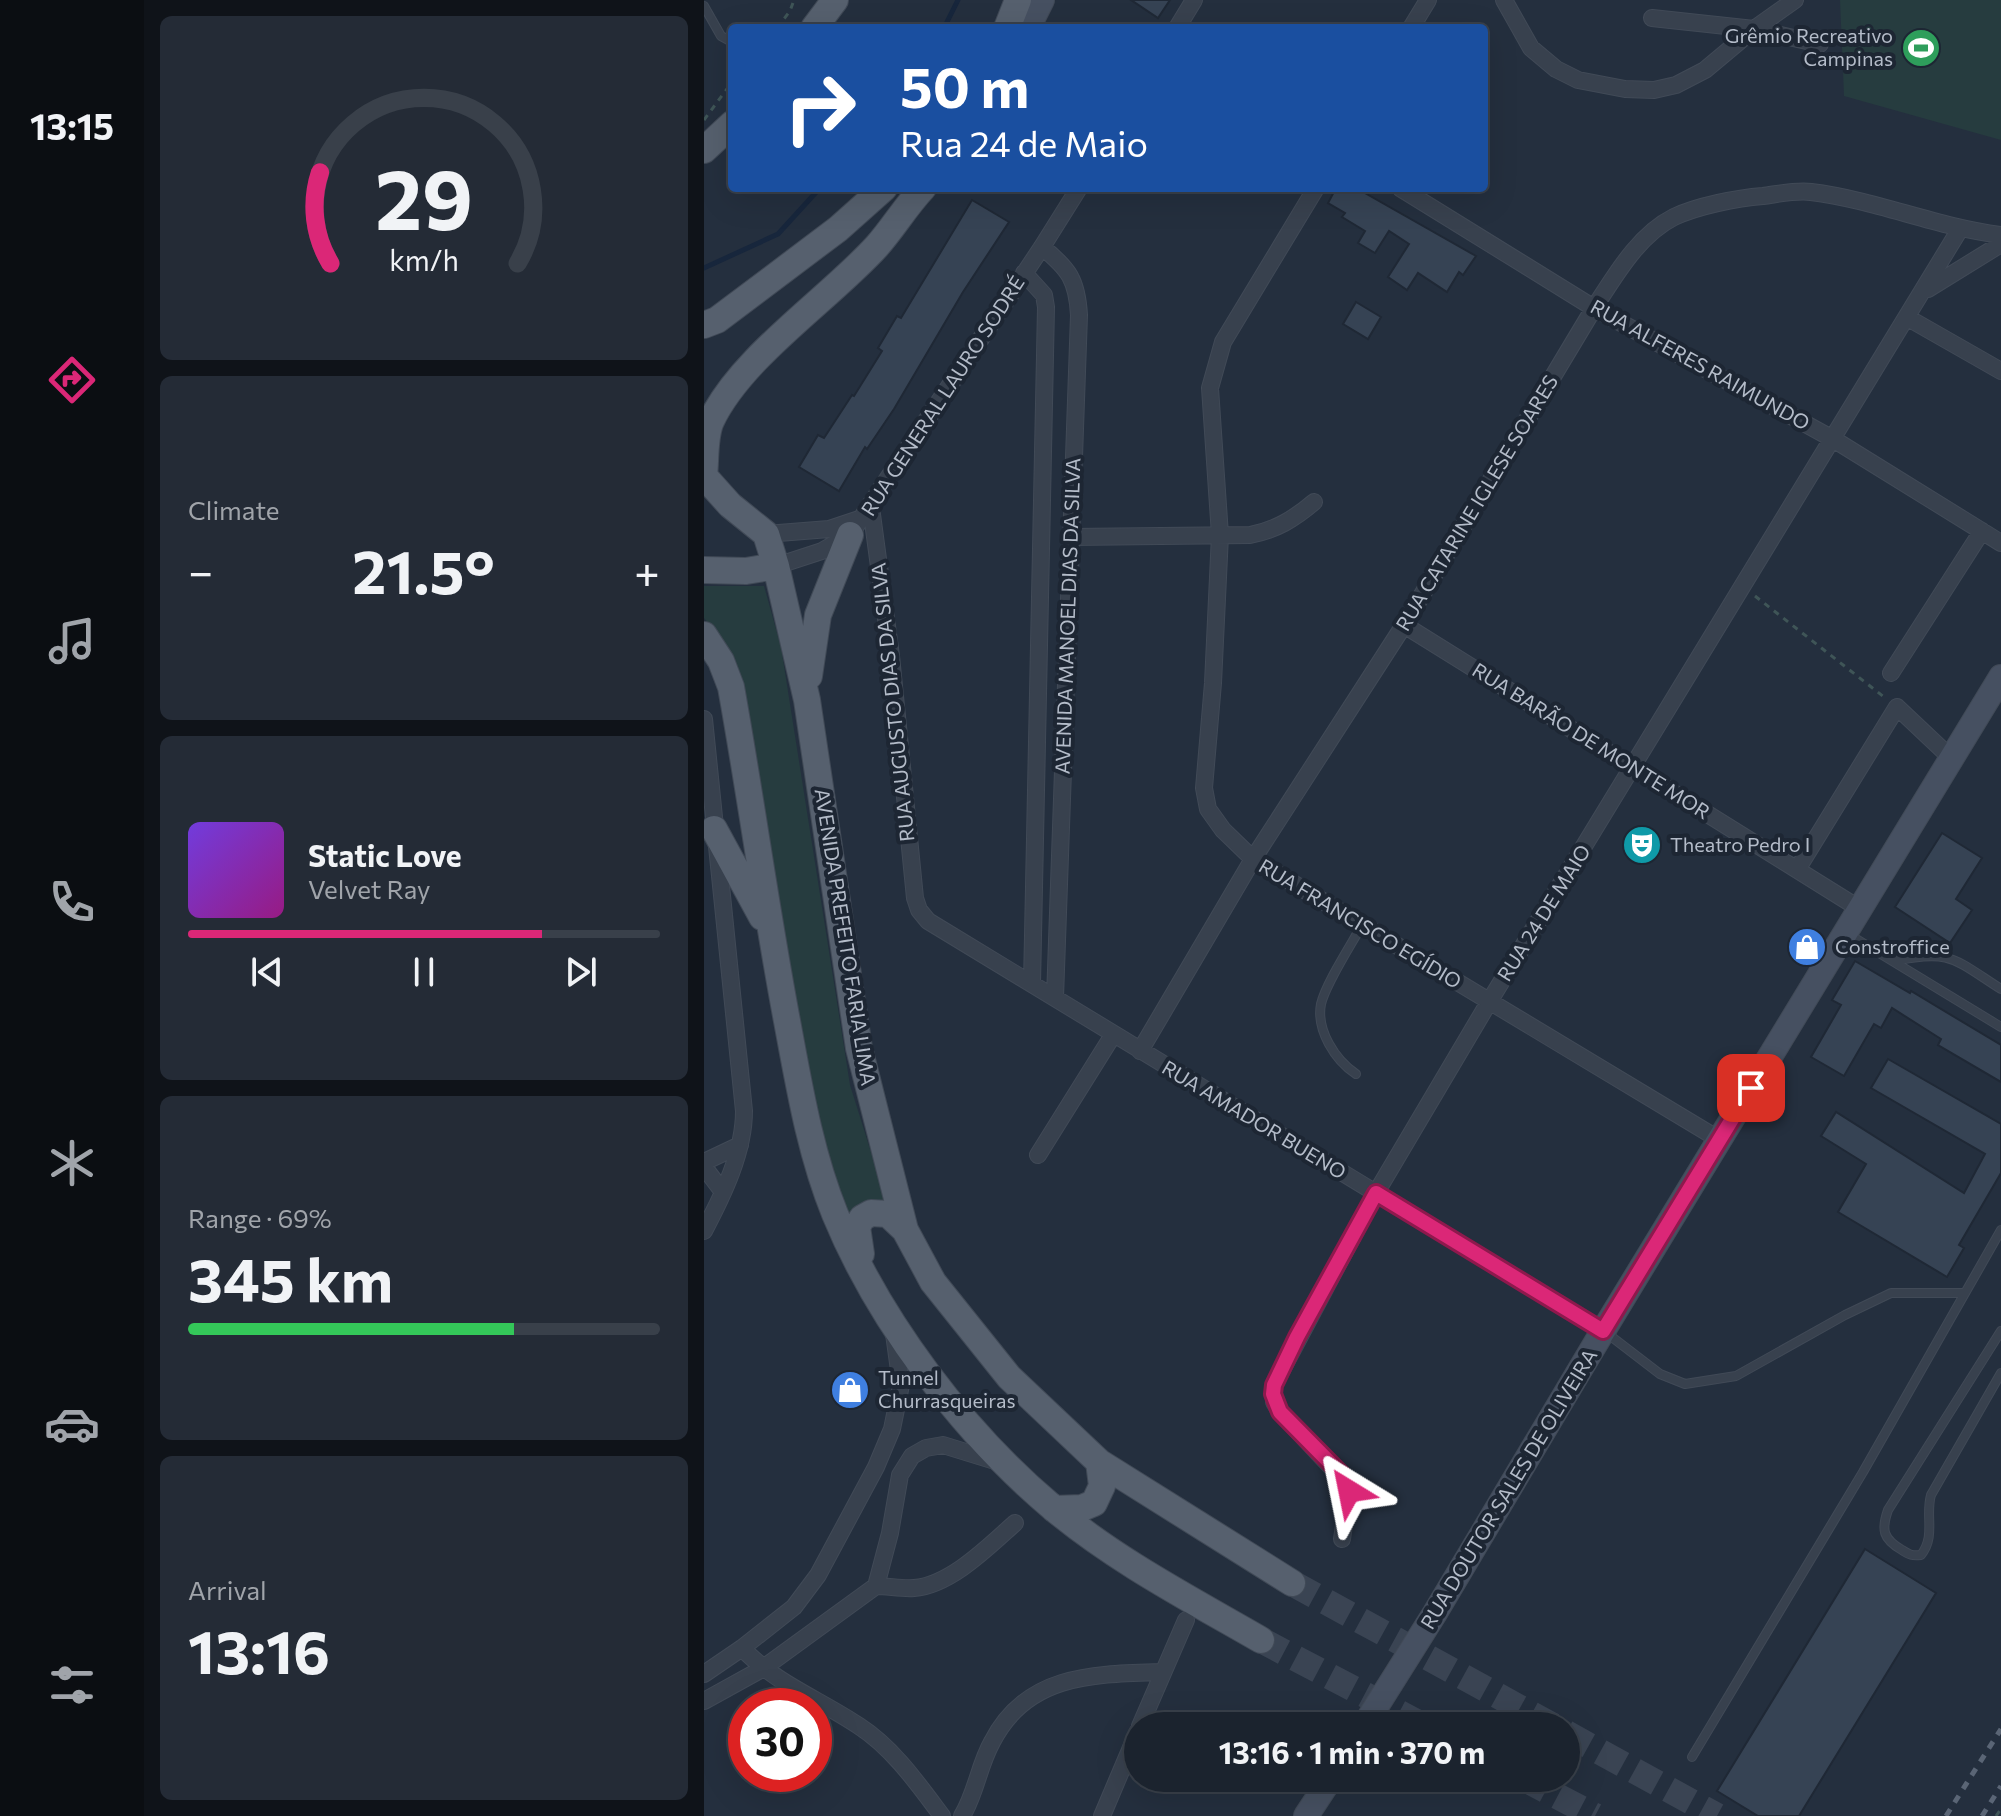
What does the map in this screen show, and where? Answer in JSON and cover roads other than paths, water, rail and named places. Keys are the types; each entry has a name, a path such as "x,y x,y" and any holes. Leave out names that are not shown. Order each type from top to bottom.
{"main road":[{"path":"815,24 828,0"},
{"path":"816,24 835,0"},
{"path":"1009,24 1018,0"},
{"path":"1030,24 1042,0"},
{"path":"704,150 728,128"},
{"path":"704,346 710,323 838,229 880,192"},
{"path":"766,534 730,505 704,476 711,421 731,390 758,360 877,246 920,192"},
{"path":"807,700 818,615 861,520"},
{"name":"AVENIDA PREFEITO FARIA LIMA","path":"766,534 807,700 859,1048 905,1230 933,1282 1009,1377 1099,1462 1292,1583"},
{"path":"704,570 746,571 776,566"},
{"path":"704,635 721,661 731,687 771,933 813,1146 835,1214 893,1328 1004,1463 1054,1509 1128,1562 1261,1640"},
{"name":"RUA DOUTOR SALES DE OLIVEIRA","path":"1373,1712 2001,677"},
{"path":"709,829 771,933"},
{"path":"864,1272 857,1227 862,1218 871,1213 888,1214 905,1230"},
{"path":"1054,1509 1082,1508 1094,1503 1102,1486 1099,1462"},
{"path":"1306,1816 1322,1792"}],"street":[{"path":"1179,24 1194,0"},
{"path":"1504,0 1531,48 1556,69 1578,80 1625,89 1654,90 1676,85 1705,70 1795,0"},
{"path":"1413,24 1423,2"},
{"path":"1652,18 1754,29 1820,44"},
{"name":"RUA CATARINE IGLESE SOARES","path":"1140,1051 1253,859 1404,625 1594,308 1636,249 1674,217 1749,197 1809,191 1895,210 1960,229 2001,235"},
{"name":"RUA GENERAL LAURO SODRÉ","path":"776,566 822,551 861,520 1076,192"},
{"name":"RUA FRANCISCO EGÍDIO","path":"1314,192 1223,342 1214,365 1210,388 1220,535 1204,788 1208,809 1223,830 1253,859 1720,1140"},
{"name":"RUA ALFERES RAIMUNDO","path":"1406,192 1594,308 1833,439 2001,543"},
{"name":"RUA 24 DE MAIO","path":"1342,1539 1349,1491 1347,1484 1280,1412 1273,1394 1274,1385 1376,1193 1489,1002 1960,229"},
{"name":"RUA 24 DE MAIO","path":"1924,292 2001,244"},
{"name":"AVENIDA MANOEL DIAS DA SILVA","path":"1042,247 1073,278 1078,294 1055,998"},
{"name":"AVENIDA MANOEL DIAS DA SILVA","path":"1024,273 1044,295 1046,307 1032,984"},
{"path":"1908,318 2001,371"},
{"path":"1071,537 1250,535 1269,531 1295,518 1314,502"},
{"path":"766,534 829,529 861,520"},
{"name":"RUA AUGUSTO DIAS DA SILVA","path":"861,520 891,656 915,898"},
{"path":"1891,673 1982,531"},
{"name":"RUA BARÃO DE MONTE MOR","path":"1404,625 1860,909"},
{"path":"1798,868 1897,707 1950,757"},
{"path":"704,719 709,829 729,946 744,1111 744,1133 740,1145 723,1192 706,1222"},
{"name":"RUA AMADOR BUENO","path":"915,898 919,910 941,931 1603,1331"},
{"path":"1031,964 1056,963"},
{"path":"1038,1155 1113,1035"},
{"path":"723,1192 704,1164 740,1145"},
{"path":"704,1674 794,1607 807,1592 876,1467 892,1429 901,1385 893,1328"},
{"path":"876,1586 890,1533 900,1475 912,1456 926,1448 943,1445 1004,1463"},
{"path":"704,1701 762,1669 876,1586 916,1588 938,1580 966,1566 1015,1523"},
{"path":"1146,1712 1186,1620"},
{"path":"742,1648 762,1669 861,1727 906,1770 942,1816"},
{"path":"962,1816 969,1805 991,1742 1023,1702 1048,1687 1080,1676 1163,1672"},
{"path":"1102,1816 1124,1764"}],"lane":[{"path":"704,6 721,36 728,40"},
{"path":"1356,1074 1336,1056 1320,1018 1322,1001 1362,925"},
{"path":"1844,932 2001,1027"},
{"path":"1893,961 1939,955 1953,959 2001,989"},
{"path":"1692,1757 1863,1472 2001,1230"},
{"path":"1603,1331 1660,1374 1685,1384 1736,1376 1891,1293 1965,1293"},
{"path":"2001,1331 1888,1510 1883,1524 1884,1535 1890,1543 1912,1556 1921,1555 1928,1547 1931,1536 1927,1509 1931,1495 2001,1373"}],"waterway":[{"path":"946,24 958,0"},
{"path":"704,268 778,234 816,192"}],"tunnel":[{"path":"1292,1583 1527,1712"},
{"path":"1261,1640 1397,1712"},
{"path":"1580,1741 1717,1816"},
{"path":"1550,1792 1595,1816"}],"railway":[{"path":"1946,1816 2001,1729"},
{"path":"1982,1816 2001,1786"}],"place":[{"name":"Grêmio Recreativo Campinas","path":"1921,48"},
{"name":"Theatro Pedro I","path":"1642,845"},
{"name":"Constroffice","path":"1807,947"},
{"name":"Tunnel Churrasqueiras","path":"850,1390"}]}
